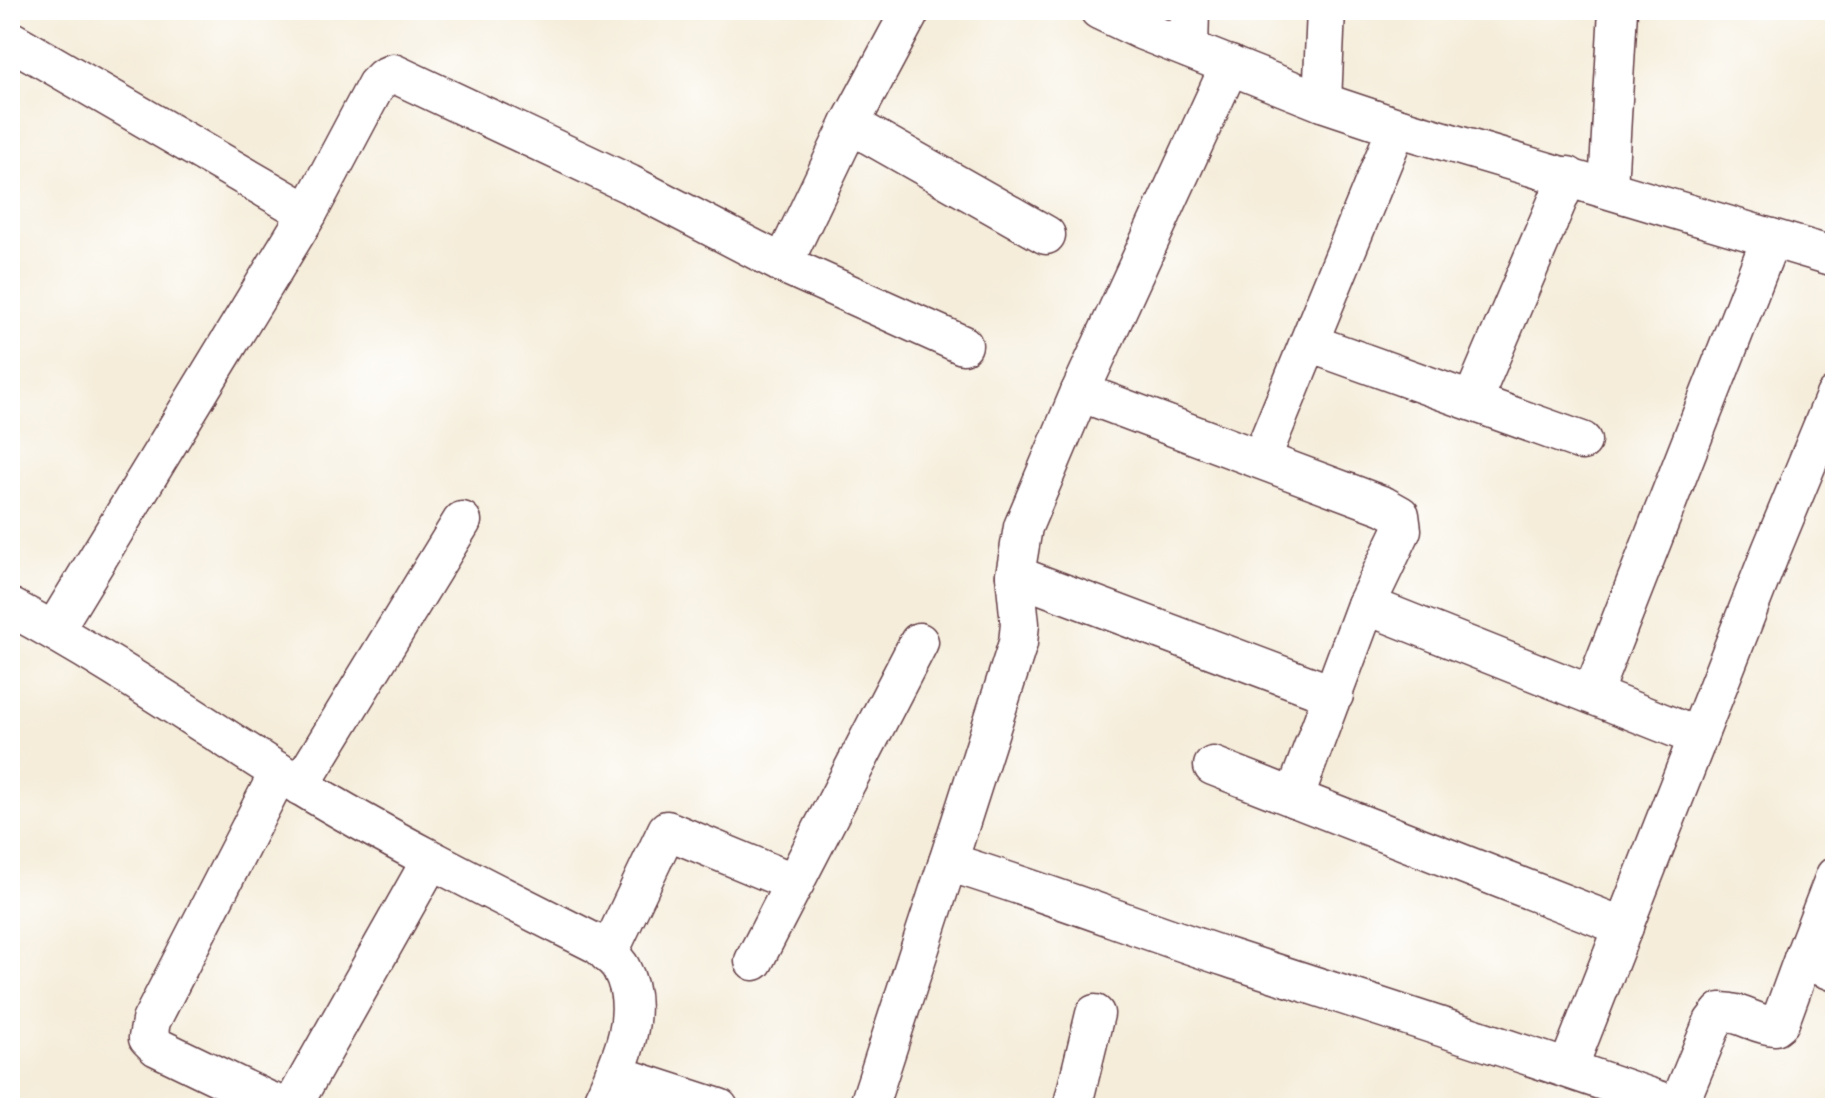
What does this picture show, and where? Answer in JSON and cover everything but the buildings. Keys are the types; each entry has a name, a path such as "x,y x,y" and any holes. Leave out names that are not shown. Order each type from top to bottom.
{"street":[{"path":"783,264 850,124 911,10"},
{"path":"1099,10 1322,102 1608,188 1671,211 1835,257"},
{"path":"1189,49 1190,10"},
{"path":"1322,102 1326,10"},
{"path":"1608,188 1618,10"},
{"path":"10,40 308,213"},
{"path":"868,1108 1018,643 1020,624 1015,575 1023,527 1080,392 1230,65"},
{"path":"54,630 308,213 376,85 393,73 629,184 783,264 963,345"},
{"path":"850,124 1046,235"},
{"path":"1261,459 1397,127"},
{"path":"1472,401 1568,176"},
{"path":"1592,694 1771,238"},
{"path":"1309,343 1582,441"},
{"path":"1080,392 1384,506 1400,515 1402,530 1366,605 1294,798"},
{"path":"1568,1068 1835,396"},
{"path":"431,860 294,1103 280,1105 267,1100 157,1047 148,1038 151,1021 289,779 462,521"},
{"path":"1015,575 1334,695"},
{"path":"1366,605 1698,737"},
{"path":"10,607 54,630 289,779 431,860 599,945 621,967 631,999 629,1031 599,1108"},
{"path":"754,961 919,642"},
{"path":"1213,766 1624,927"},
{"path":"608,954 667,830 795,883"},
{"path":"948,862 1677,1107 1716,1016 1727,1011 1762,1025 1775,1026 1819,965 1835,876"},
{"path":"1082,1106 1095,1014"},
{"path":"614,1074 719,1108"}]}
